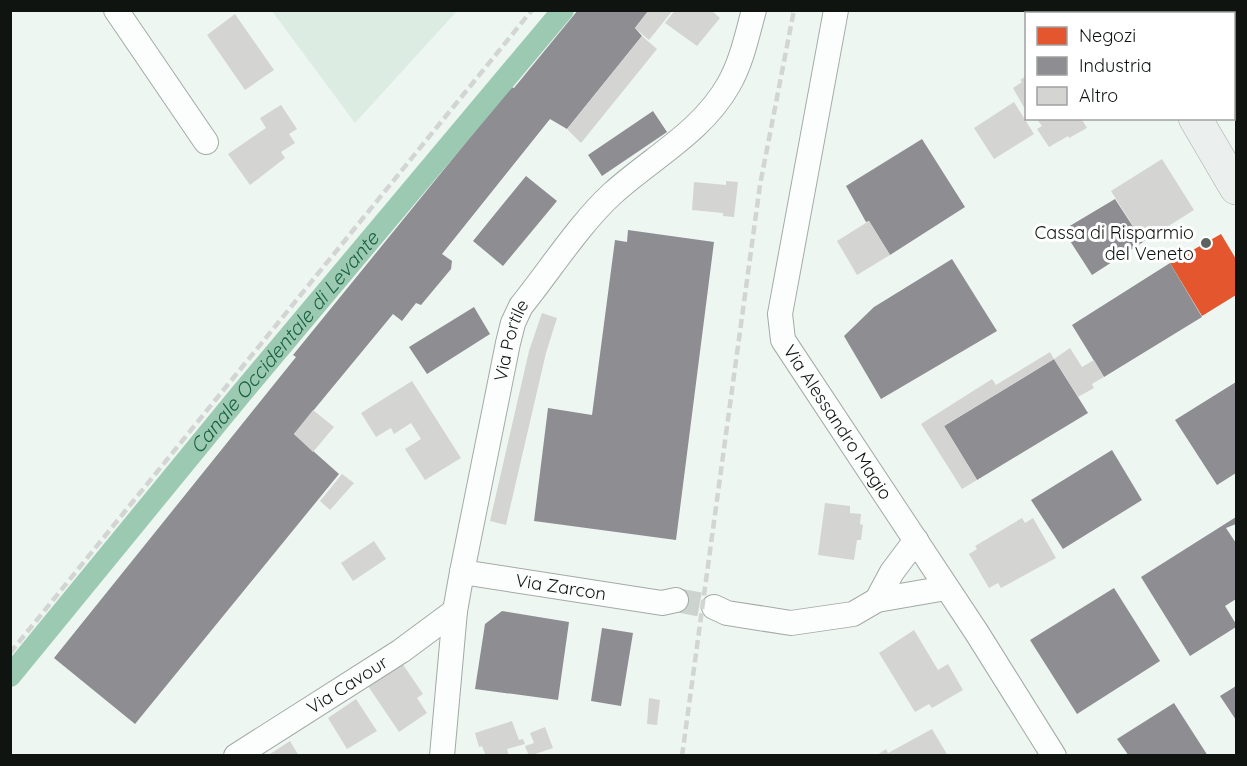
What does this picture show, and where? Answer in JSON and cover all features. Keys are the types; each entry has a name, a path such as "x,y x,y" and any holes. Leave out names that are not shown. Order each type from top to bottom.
{"main road":[{"path":"1196,120 1236,188"}],"street":[{"path":"116,10 206,142"},
{"name":"Via Portile","path":"442,756 455,611 498,388 513,323 521,306 592,215 613,193 693,130 715,104 729,83 741,58 754,10"},
{"name":"Via Alessandro Magio","path":"836,10 780,314 783,340 977,633 1048,753"},
{"path":"878,600 892,572 916,540"},
{"name":"Via Zarcon","path":"462,572 671,604"},
{"path":"718,612 791,623 853,614 878,600 946,588"},
{"name":"Via Cavour","path":"236,756 401,651 455,611"}],"shaded area":[{"path":"272,11 457,11 355,123"}],"building: Negozi":[{"path":"1221,234 1236,259 1236,295 1202,316 1170,263"}],"building: Industria":[{"path":"578,10 649,10 635,28 642,36 567,129 550,119 442,254 452,261 451,269 421,305 416,303 402,321 393,314 294,434 339,474 135,724 54,658 296,357 293,355 511,87 514,88"},
{"path":"653,111 667,132 602,176 588,155"},
{"path":"922,139 965,207 890,255 869,221 866,222 846,186"},
{"path":"526,176 557,201 503,266 473,241"},
{"path":"1115,199 1143,242 1092,275 1063,230"},
{"path":"628,230 714,242 676,540 534,521 548,408 592,415 615,240 627,242"},
{"path":"952,259 997,331 881,399 844,336 874,307"},
{"path":"1170,263 1202,317 1104,377 1072,325"},
{"path":"474,307 490,334 427,374 409,347"},
{"path":"1054,359 1088,413 977,480 944,426"},
{"path":"1236,382 1236,473 1217,485 1175,420"},
{"path":"1112,450 1142,500 1063,549 1031,500"},
{"path":"1236,517 1236,524 1226,528 1236,543 1236,599 1225,606 1236,627 1190,656 1141,577"},
{"path":"1114,588 1160,661 1077,714 1030,640"},
{"path":"502,611 569,622 558,700 475,689 485,624"},
{"path":"602,628 633,633 621,706 591,701"},
{"path":"1236,686 1236,720 1220,696"},
{"path":"1174,703 1208,756 1129,756 1117,739"}],"building: Altro":[{"path":"649,10 673,10 649,40 635,28"},
{"path":"675,10 711,10 720,18 697,46 665,23"},
{"path":"235,14 274,70 245,90 207,35"},
{"path":"642,36 657,49 581,143 567,129"},
{"path":"1025,77 1025,109 1013,88 1022,82 1020,80"},
{"path":"1014,102 1034,134 994,159 974,128"},
{"path":"281,105 297,129 289,134 295,143 281,152 285,158 250,185 228,154 266,128 260,118"},
{"path":"1038,120 1082,120 1087,128 1049,147 1037,129 1042,126"},
{"path":"1162,159 1194,210 1143,242 1111,191"},
{"path":"726,181 738,182 734,217 723,216 723,213 692,210 694,182 726,185"},
{"path":"869,221 890,255 857,275 837,241"},
{"path":"542,313 557,318 546,353 506,525 490,521 529,351"},
{"path":"1070,348 1082,367 1094,360 1104,377 1092,384 1094,388 1078,397 1054,359"},
{"path":"1050,352 1054,359 944,426 977,480 962,489 921,424 992,379 996,385"},
{"path":"412,381 461,458 425,480 405,449 421,439 411,423 394,434 391,428 376,437 361,413"},
{"path":"313,410 334,427 313,452 294,434"},
{"path":"342,474 354,483 330,510 320,501"},
{"path":"825,503 850,506 850,513 861,514 860,524 863,525 861,540 857,540 854,560 818,555"},
{"path":"1022,518 1025,523 1033,518 1056,558 1001,588 998,583 989,588 969,554 977,549 975,546"},
{"path":"374,541 386,559 353,581 341,563"},
{"path":"914,630 938,670 948,664 963,690 932,708 929,704 915,712 879,653"},
{"path":"402,663 423,694 417,698 427,713 399,732 368,686"},
{"path":"649,698 660,700 657,725 647,724"},
{"path":"356,699 377,731 347,749 328,718"},
{"path":"512,721 519,740 523,739 525,744 507,749 509,756 486,756 482,746 479,747 475,733"},
{"path":"545,727 553,748 529,756 525,746 534,743 530,733"},
{"path":"932,729 948,756 876,756 886,749 888,753"},
{"path":"290,741 299,756 267,756"}],"waterway":[{"name":"Canale Occidentale di Levante","path":"10,676 240,395 563,10"}],"tunnel":[{"path":"676,600 714,607"}],"railway":[{"path":"10,653 532,10"},
{"path":"682,756 760,185 794,10"}],"place":[{"name":"Cassa di Risparmio del Veneto","path":"1206,243"}]}
